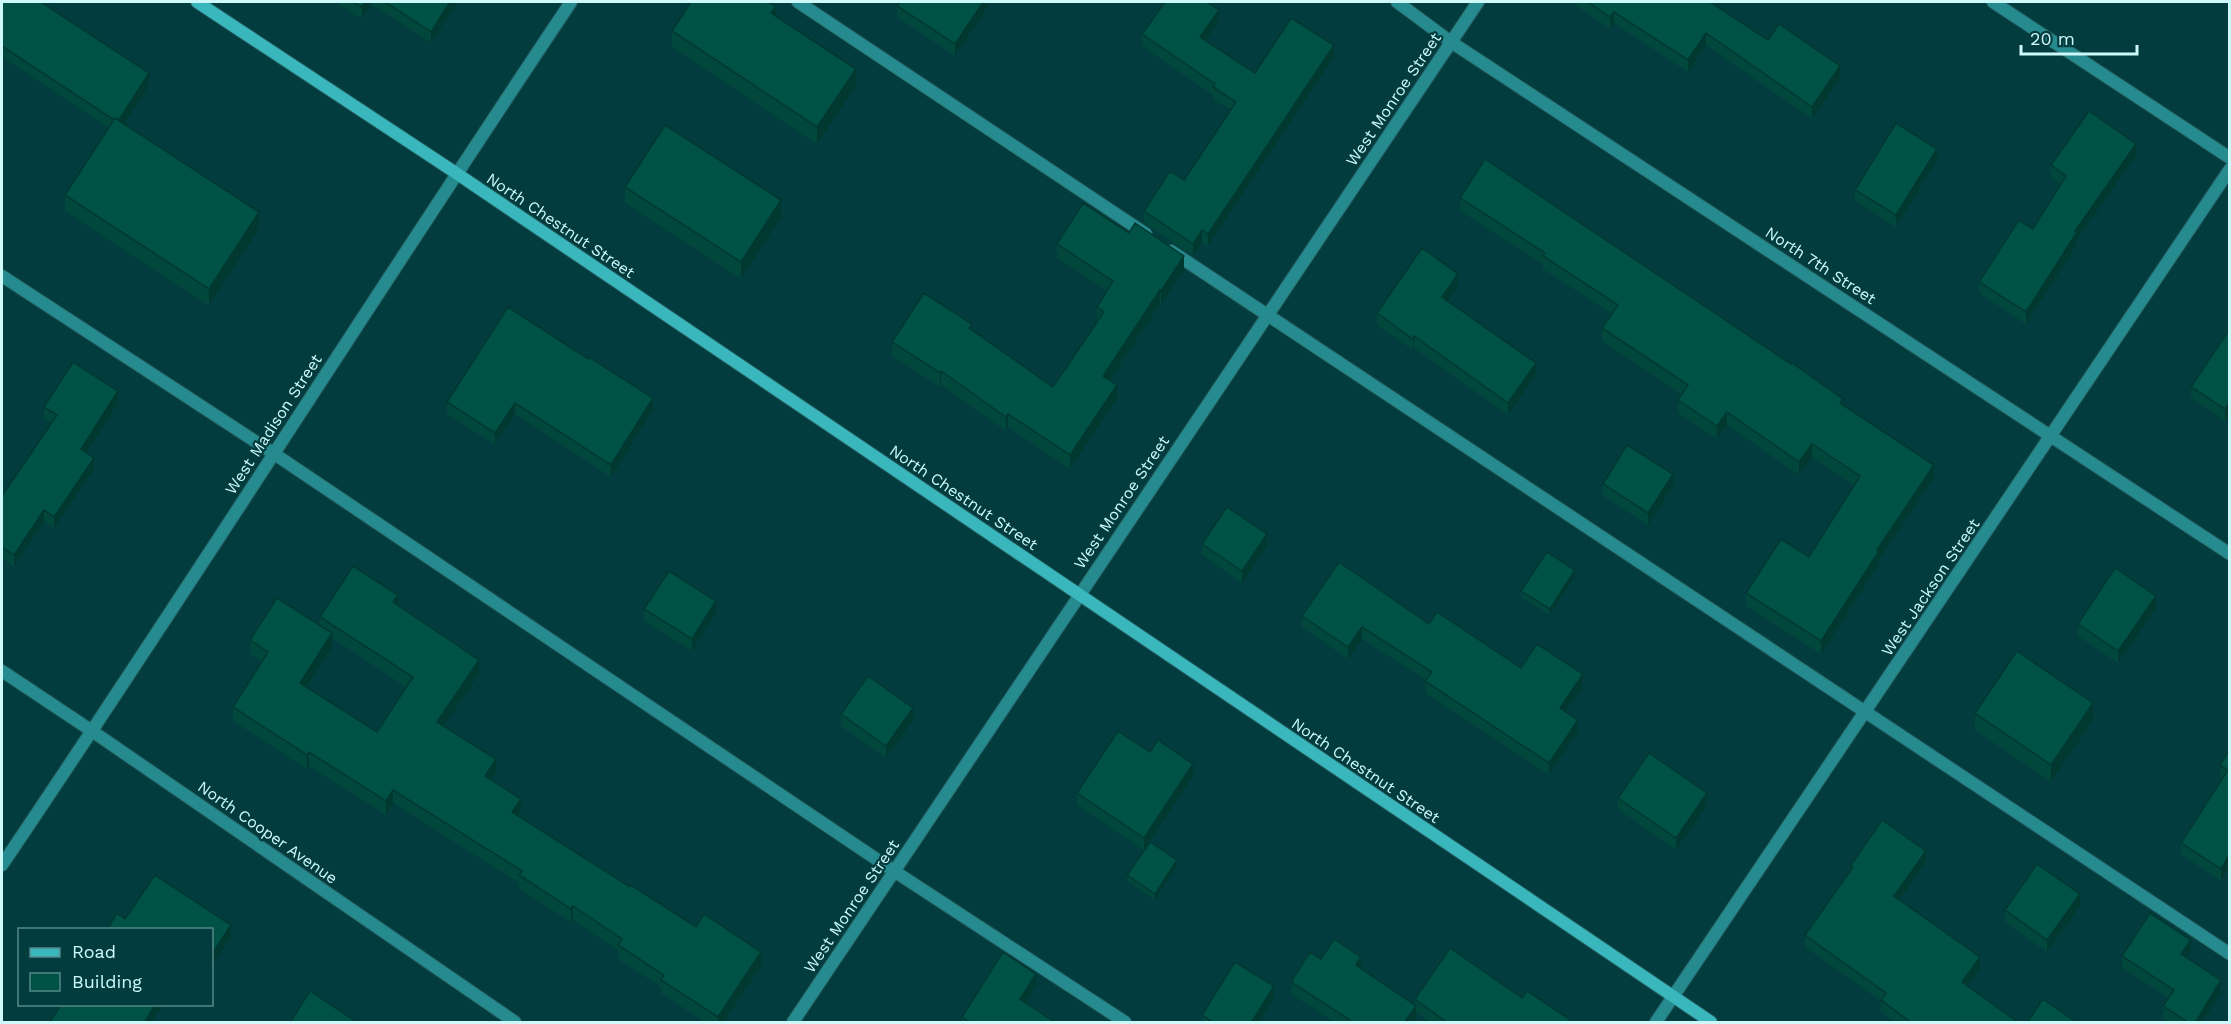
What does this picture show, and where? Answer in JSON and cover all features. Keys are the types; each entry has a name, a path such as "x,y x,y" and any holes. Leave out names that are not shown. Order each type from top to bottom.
{"main road":[{"name":"North Chestnut Street","path":"196,2 456,173 1711,1023"}],"street":[{"name":"West Madison Street","path":"2,865 456,173 571,2"},
{"path":"798,2 2229,954"},
{"name":"North 7th Street","path":"1396,2 1451,42 2229,554"},
{"name":"West Monroe Street","path":"793,1023 1478,2"},
{"path":"1993,2 2229,158"},
{"name":"West Jackson Street","path":"1656,1023 2229,169"},
{"path":"2,276 273,453 894,871 1125,1023"},
{"name":"North Cooper Avenue","path":"2,671 515,1023"}],"building":[{"path":"2,2 41,2 149,73 119,120 115,118 114,120 2,46"},
{"path":"353,2 365,2 362,7"},
{"path":"385,2 450,2 431,32"},
{"path":"691,2 768,2 776,6 771,13 856,69 817,127 672,31"},
{"path":"900,2 983,2 955,44 897,6"},
{"path":"1165,2 1207,2 1219,10 1200,37 1255,73 1291,18 1334,45 1208,234 1202,230 1193,244 1144,211 1170,171 1184,180 1236,102 1213,87 1215,84 1142,34"},
{"path":"1588,2 1710,2 1768,40 1779,24 1840,66 1812,107 1706,33 1688,60 1614,12 1610,17"},
{"path":"2089,111 2136,144 2075,231 2077,232 2026,312 1979,282 2019,220 2033,229 2066,176 2051,165"},
{"path":"115,118 259,212 209,289 65,195"},
{"path":"1896,123 1937,149 1896,215 1855,190"},
{"path":"665,125 781,200 741,262 625,187"},
{"path":"1485,159 1792,363 1843,399 1840,403 1934,465 1877,550 1879,551 1821,641 1746,593 1781,539 1809,557 1860,476 1812,444 1799,462 1727,412 1717,426 1678,400 1688,385 1602,328 1618,305 1543,256 1545,253 1460,198"},
{"path":"1083,203 1129,233 1135,223 1184,256 1103,376 1117,385 1070,455 1008,414 1006,417 941,371 940,373 892,342 924,293 972,324 969,328 1053,387 1104,312 1097,307 1113,281 1057,244"},
{"path":"1422,248 1458,274 1442,297 1536,363 1508,403 1414,336 1413,339 1377,313"},
{"path":"508,307 653,398 611,465 515,403 495,433 447,402"},
{"path":"2229,330 2229,403 2225,409 2191,387"},
{"path":"73,362 118,391 81,449 94,458 54,517 44,510 14,555 2,547 2,496 57,415 44,407"},
{"path":"1627,445 1673,474 1648,513 1603,484"},
{"path":"1227,507 1267,534 1242,571 1202,544"},
{"path":"1547,552 1575,570 1550,609 1521,591"},
{"path":"1339,562 1429,624 1437,612 1521,668 1537,644 1583,674 1560,708 1578,720 1549,763 1425,681 1432,672 1362,627 1348,647 1302,616"},
{"path":"353,566 398,595 393,602 479,660 437,722 496,759 485,776 521,799 512,812 696,927 704,914 761,952 718,1017 661,980 664,975 618,945 622,939 573,906 571,909 519,875 522,871 393,790 386,801 309,752 307,755 233,707 268,652 250,640 277,598 332,633 300,683 377,732 413,677 320,617"},
{"path":"2115,568 2156,596 2118,651 2078,624"},
{"path":"669,571 716,601 692,639 644,609"},
{"path":"2017,651 2093,703 2051,765 1975,713"},
{"path":"868,676 913,708 886,746 841,714"},
{"path":"1118,731 1150,752 1158,740 1193,764 1144,838 1077,793"},
{"path":"2229,751 2229,855 2221,869 2181,843 2228,770 2220,765"},
{"path":"1649,753 1707,793 1676,838 1618,798"},
{"path":"1882,820 1926,851 1894,896 1980,957 1962,982 2019,1023 1912,1023 1881,1000 1886,993 1805,935 1853,867 1851,865"},
{"path":"1150,842 1177,860 1155,894 1127,875"},
{"path":"2037,864 2080,894 2047,940 2005,910"},
{"path":"155,875 231,925 213,952 213,928 108,928 117,913 125,919"},
{"path":"2150,913 2191,940 2181,954 2221,980 2195,1023 2189,1023 2163,1006 2174,990 2122,956"},
{"path":"1334,939 1361,957 1356,965 1416,1006 1404,1023 1349,1023 1350,1020 1291,982 1310,952 1321,959"},
{"path":"1450,948 1522,998 1527,991 1572,1021 1571,1023 1448,1023 1415,999"},
{"path":"1003,952 1036,974 1020,999 1056,1023 971,1023 962,1017"},
{"path":"1235,962 1274,986 1251,1023 1214,1023 1202,1015"},
{"path":"310,991 358,1023 290,1023"},
{"path":"2043,999 2077,1023 2027,1023"},
{"path":"60,1006 154,1006 144,1023 49,1023"}]}
